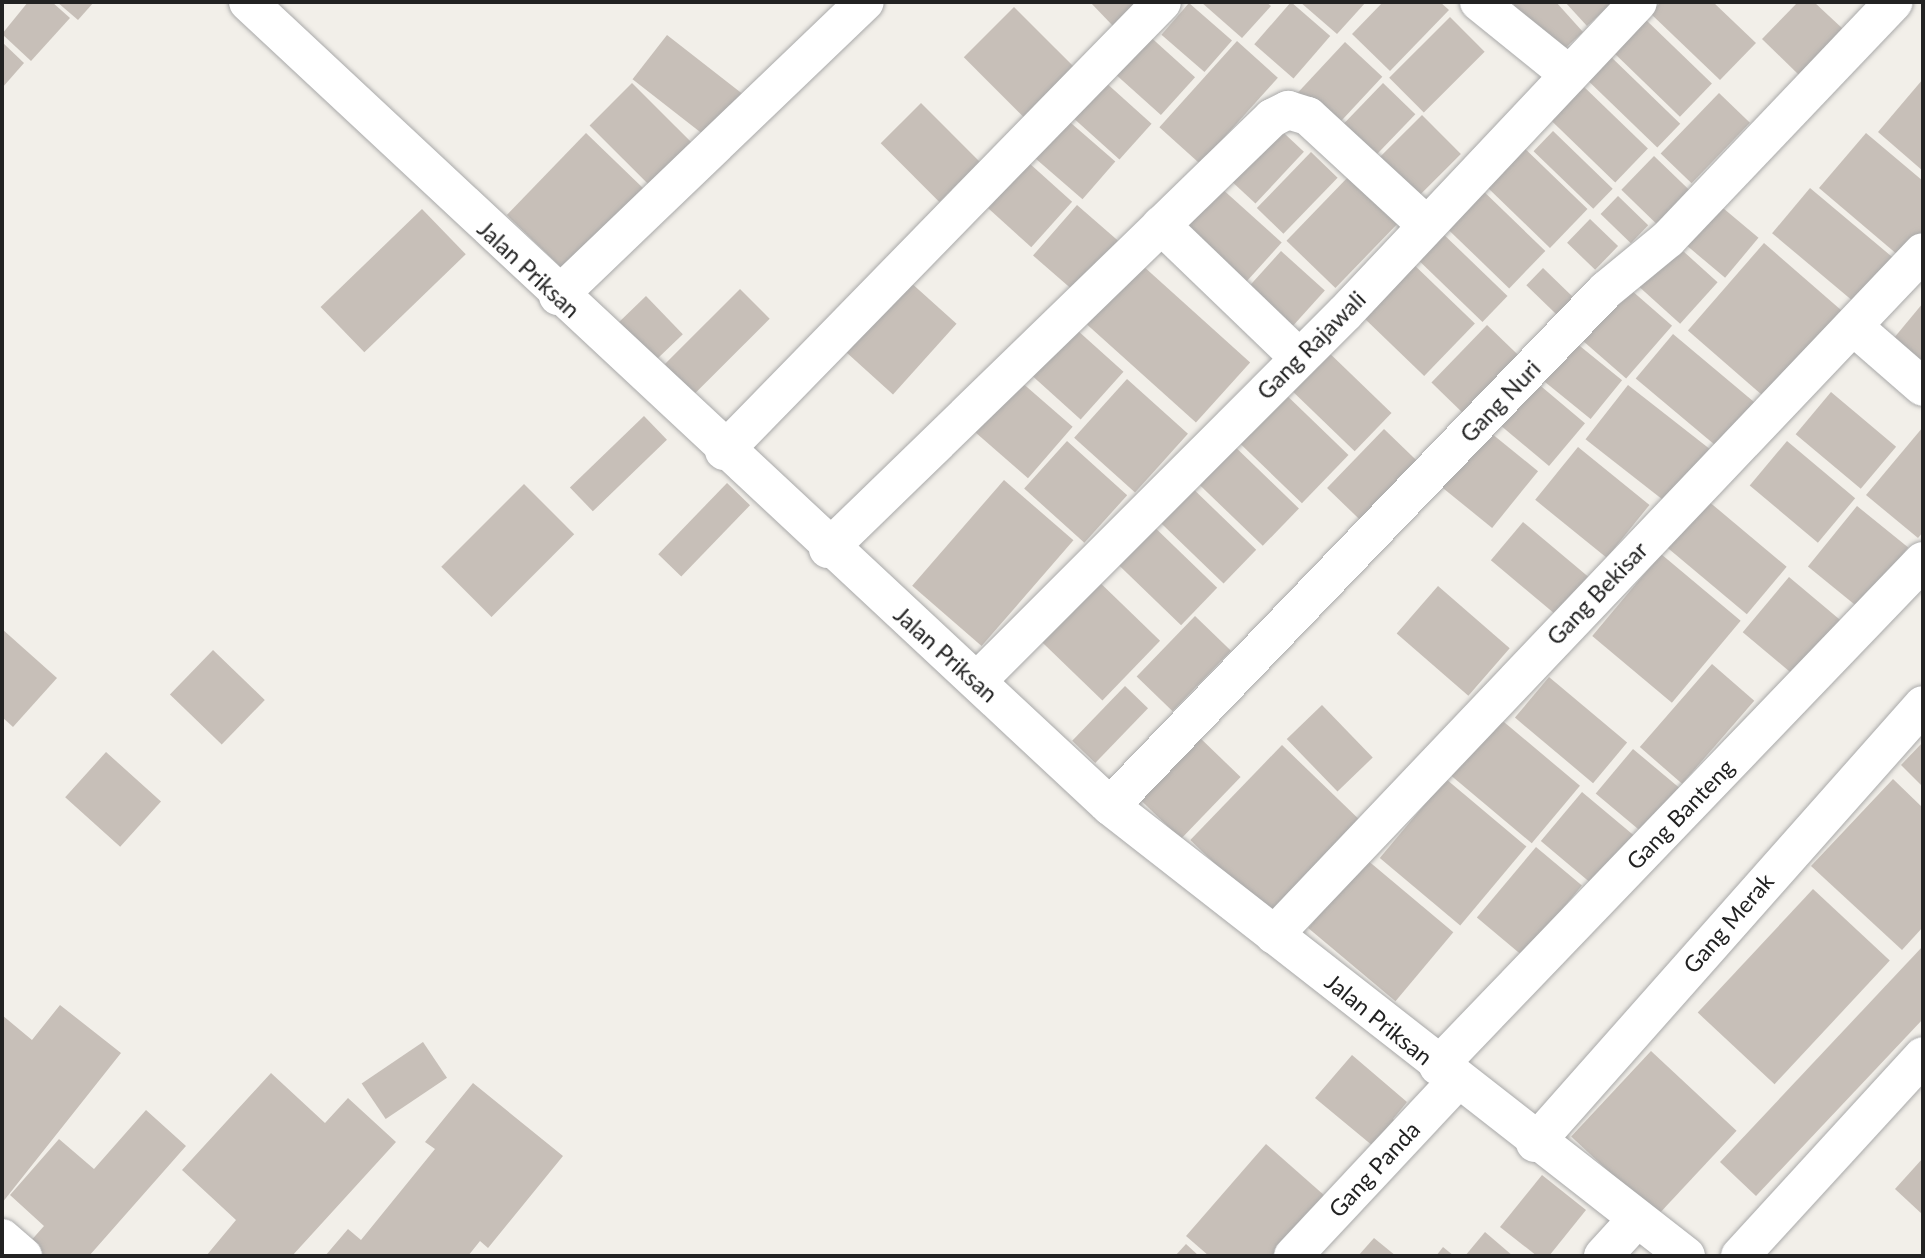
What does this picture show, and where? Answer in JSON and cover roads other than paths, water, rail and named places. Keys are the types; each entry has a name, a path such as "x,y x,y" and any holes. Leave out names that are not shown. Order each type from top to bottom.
{"street":[{"name":"Jalan Priksan","path":"248,2 828,549 978,681 1110,806 1446,1074 1686,1256"},
{"path":"558,296 865,2"},
{"path":"724,451 1162,2"},
{"name":"Gang Rajawali","path":"978,681 1299,358 1567,73 1638,2"},
{"name":"Gang Nuri","path":"1110,806 1606,290 1668,239 1894,2"},
{"path":"1486,4 1567,73"},
{"path":"828,549 1272,118 1288,110 1308,116 1425,224"},
{"path":"1161,225 1299,358"},
{"name":"Gang Bekisar","path":"1274,935 1923,252"},
{"path":"1854,327 1923,387"},
{"name":"Gang Banteng","path":"1446,1074 1923,561"},
{"name":"Gang Merak","path":"1535,1143 1923,705"},
{"path":"1740,1256 1923,1056"},
{"name":"Gang Panda","path":"1293,1256 1446,1074"},
{"path":"1603,1256 1636,1220"},
{"path":"2,1238 23,1256"}]}
